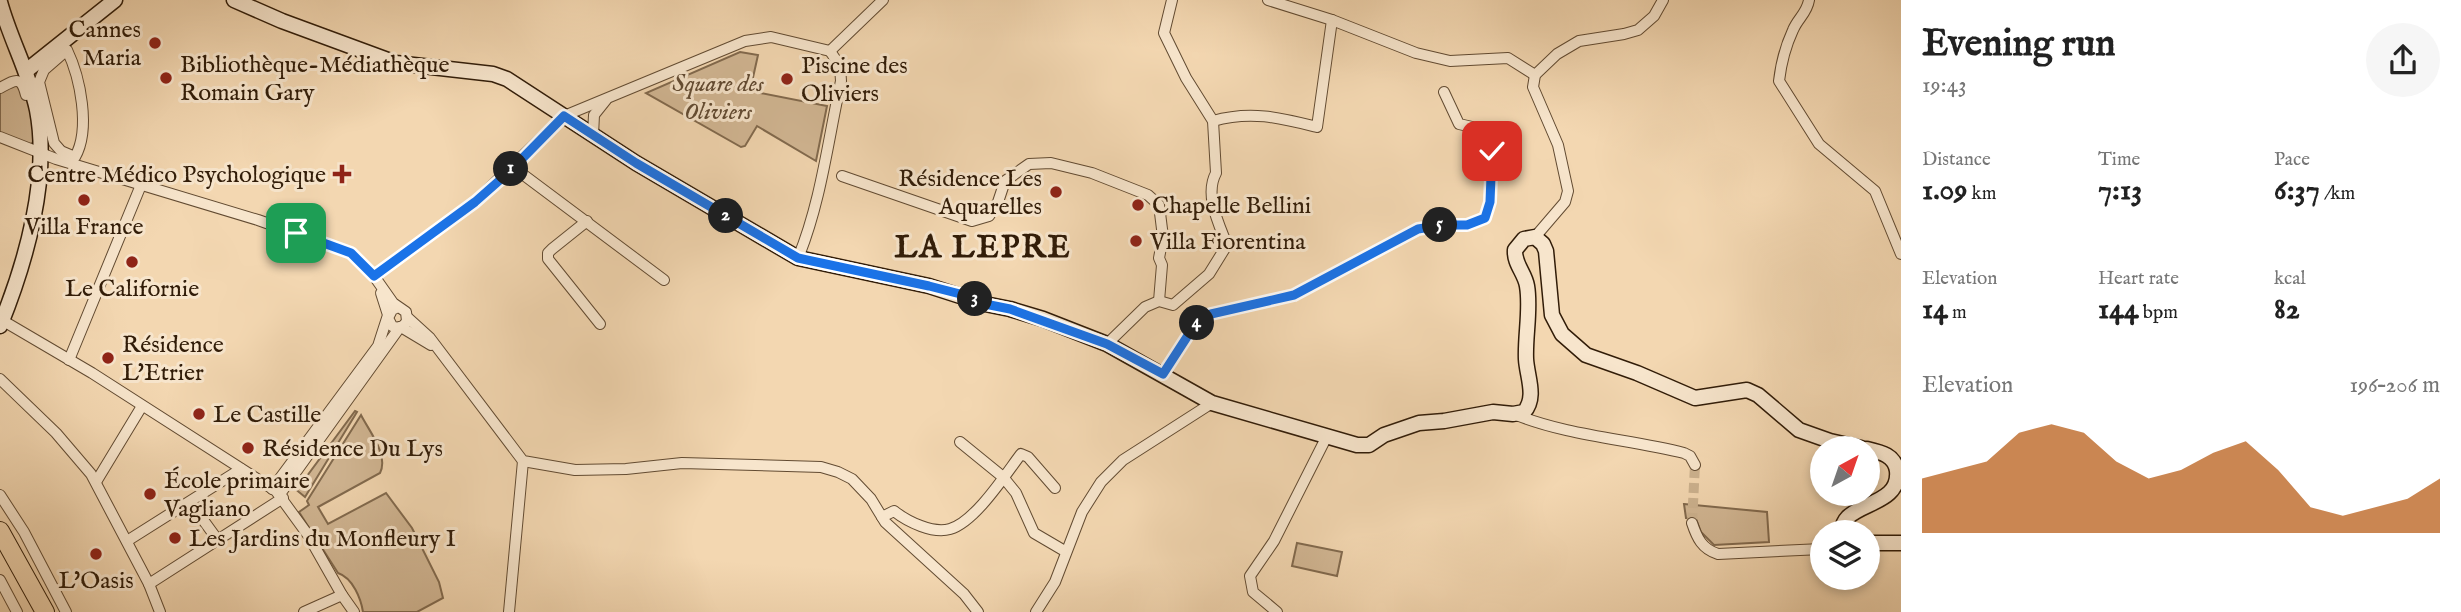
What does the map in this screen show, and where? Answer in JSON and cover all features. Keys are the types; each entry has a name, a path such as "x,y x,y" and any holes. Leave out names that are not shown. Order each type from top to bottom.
{"highway":[{"path":"0,531 45,612"},
{"path":"0,548 35,612"}],"main road":[{"path":"26,71 115,0"},
{"path":"234,0 282,21 396,63 500,76 636,163 798,258 952,292 985,304 1043,319 1107,344 1212,403 1363,446 1419,423 1493,412 1524,412 1531,401 1526,359 1528,290 1517,264 1515,250 1524,239 1535,237 1544,244 1546,251 1552,315 1562,334 1586,355 1695,398 1747,390 1758,395 1786,422 1813,436"},
{"path":"0,2 26,71 37,110 40,154 35,207 19,275 1,322"},
{"path":"1880,454 1892,459 1897,478 1887,496 1880,500"},
{"path":"1846,520 1868,506"},
{"path":"1880,543 1901,543"}],"street":[{"path":"830,51 883,0"},
{"path":"1107,344 1146,307 1159,301 1173,305 1209,274 1227,245 1213,206 1213,178 1216,173 1213,121 1186,78 1164,33 1172,0"},
{"path":"1268,0 1332,20 1416,53 1450,61 1508,58 1535,75"},
{"path":"1535,237 1566,202 1568,191 1562,158 1533,87 1535,75 1557,54 1579,41 1638,30 1654,16 1663,0"},
{"path":"1809,0 1806,13 1790,35 1779,81 1819,144 1875,191 1901,254"},
{"path":"1213,121 1228,117 1275,116 1317,127 1332,20"},
{"path":"374,276 475,202 564,116 738,43 760,37 771,37 830,51 838,60 842,74 807,235 798,258"},
{"path":"67,50 76,70 82,101 81,134 75,157 61,151 54,143 39,82 44,70 67,50"},
{"path":"0,86 26,71"},
{"path":"0,86 14,80 24,86 35,137 32,144 27,145 0,135"},
{"path":"1163,374 1196,323 1211,314 1294,295 1418,229 1467,225 1485,218 1490,202 1492,151 1481,129 1459,124 1444,92"},
{"path":"593,135 594,116 609,97"},
{"path":"0,135 40,154 269,223 351,253 374,276 398,307 404,309 403,324 301,458"},
{"path":"822,169 972,221 989,216 998,202 1005,181 1028,164 1052,163 1092,173 1148,195 1159,205 1163,237 1159,258 1162,265 1159,301"},
{"path":"513,167 664,280"},
{"path":"69,360 141,185"},
{"path":"587,221 552,249 548,253 548,259 600,324"},
{"path":"374,276 392,326 403,324 424,332 523,461 509,612"},
{"path":"149,584 278,494 375,351 388,315 398,307"},
{"path":"1,322 69,360 278,494 320,555 354,612"},
{"path":"0,379 64,440 96,482 149,584 160,612"},
{"path":"1036,612 1055,582 1082,512 1101,482 1123,460 1212,403"},
{"path":"96,482 142,406"},
{"path":"1513,414 1576,432 1684,453 1690,456 1695,465"},
{"path":"1277,612 1253,592 1250,576 1274,541 1327,436"},
{"path":"960,442 1003,477 1016,494 1034,533 1063,550"},
{"path":"882,517 894,512 938,531 953,529 977,510 1021,454 1028,457 1055,488"},
{"path":"523,461 575,470 626,469 682,463 821,467 838,472 852,479 871,499 882,517 964,594 978,612"},
{"path":"127,541 241,469"},
{"path":"0,495 24,532 65,612"},
{"path":"190,502 217,539"},
{"path":"1692,523 1699,541 1711,552 1718,554 1810,550"},
{"path":"0,580 15,611"},
{"path":"304,612 342,595"}],"green space":[{"name":"Square des Oliviers","path":"740,52 758,55 750,91 827,106 816,161 757,126 745,146 741,147 646,93"},
{"path":"14,81 24,86 33,120 34,141 30,145 0,134 0,88"},
{"path":"355,411 357,412 305,497 294,488 296,480 304,480"},
{"path":"361,415 380,451 380,473 318,507 328,524 386,493 412,528 439,582 443,598 417,612 363,612 352,584 338,573 299,512 309,505 307,501"},
{"path":"1684,504 1767,512 1769,542 1714,545 1701,532 1696,519 1686,518"},
{"path":"1297,543 1342,552 1337,576 1292,566"}],"tunnel":[{"path":"1692,523 1695,465"}],"place":[{"name":"Cannes Maria","path":"155,43"},
{"name":"Bibliothèque-Médiathèque Romain Gary","path":"166,78"},
{"name":"Piscine des Oliviers","path":"787,79"},
{"name":"Centre Médico Psychologique","path":"342,174"},
{"name":"Résidence Les Aquarelles","path":"1056,192"},
{"name":"Villa France","path":"84,200"},
{"name":"Chapelle Bellini","path":"1138,205"},
{"name":"Villa Fiorentina","path":"1136,241"},
{"name":"Le Californie","path":"132,262"},
{"name":"Résidence L'Etrier","path":"108,358"},
{"name":"Le Castille","path":"199,414"},
{"name":"Résidence Du Lys","path":"248,448"},
{"name":"École primaire Vagliano","path":"150,494"},
{"name":"Les Jardins du Monfleury I","path":"175,538"},
{"name":"L'Oasis","path":"96,554"}],"district":[{"name":"LA LEPRE","path":"983,246"}],"route":[{"path":"296,233 351,253 374,276 475,202 564,116 636,163 798,258 929,286 1043,319 1107,344 1163,374 1196,323 1211,314 1294,295 1418,229 1467,225 1485,218 1490,202 1492,151"}]}
